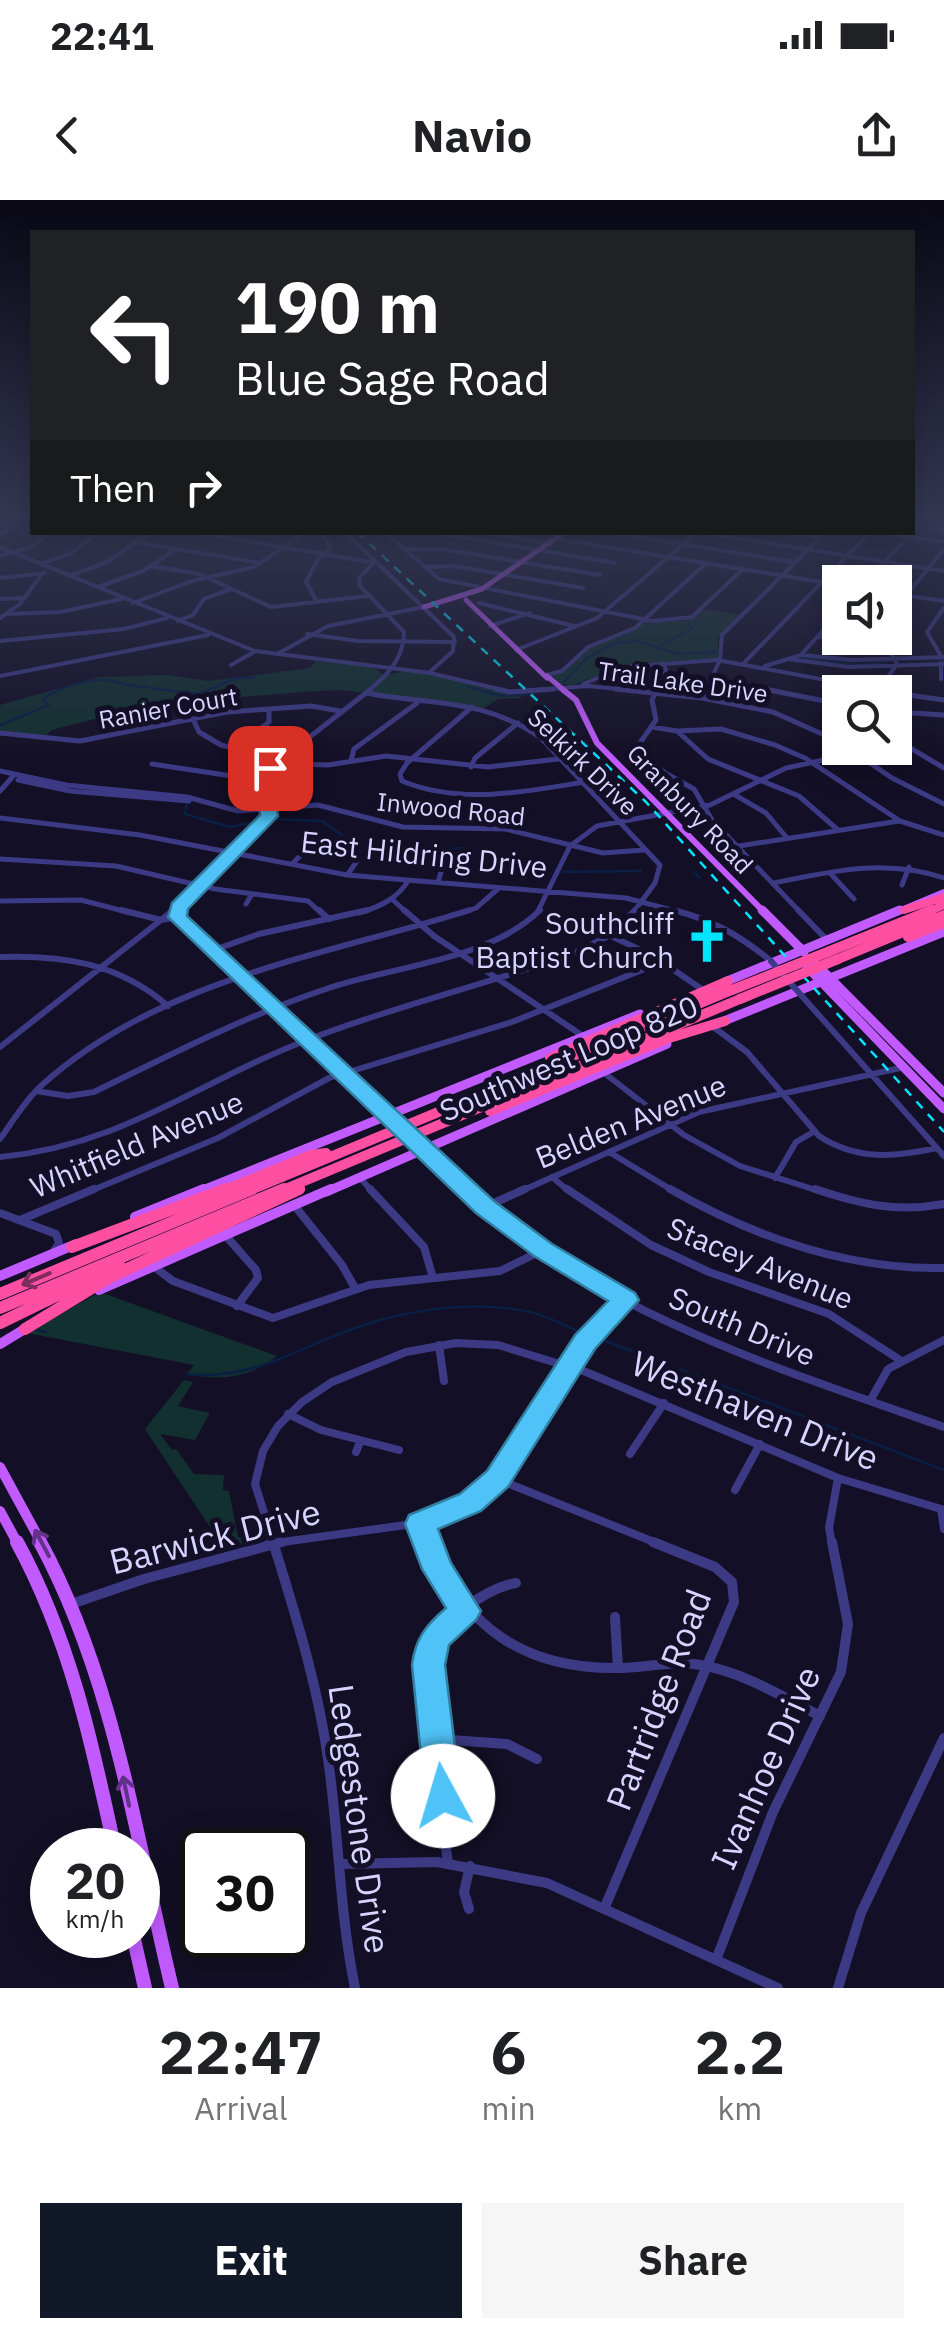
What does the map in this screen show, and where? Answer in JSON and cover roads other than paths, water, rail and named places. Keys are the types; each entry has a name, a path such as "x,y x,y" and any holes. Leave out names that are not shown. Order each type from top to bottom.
{"highway":[{"path":"0,1308 465,1114 734,987 810,970 833,952 944,898"},
{"path":"904,910 944,898"},
{"path":"0,1294 734,987 944,916"},
{"path":"833,952 944,924"},
{"path":"465,1114 487,1112 666,1039 726,1020"},
{"path":"72,1246 123,1231 312,1155 342,1150"},
{"path":"25,1329 110,1277 295,1193 316,1176"},
{"path":"0,1323 150,1246"}],"main road":[{"path":"454,604 471,598"},
{"path":"478,605 483,598"},
{"path":"424,607 467,600 478,605 490,626 560,687"},
{"path":"417,601 438,605"},
{"path":"424,607 478,605"},
{"name":"Granbury Road","path":"560,687 576,702 598,744 668,812 825,981 944,1093"},
{"name":"Southwest Loop 820","path":"0,1276 148,1212 391,1119 583,1036 703,990 734,987 798,952 833,952 904,910"},
{"name":"Southwest Loop 820","path":"0,1344 152,1265 224,1233 602,1071 944,932"},
{"path":"833,952 821,947 819,954 834,966 855,969"},
{"name":"Granbury Road","path":"798,952 810,970 825,981"},
{"path":"734,987 758,979 770,988 771,997 760,1007"},
{"name":"Granbury Road","path":"910,1065 944,1109"},
{"path":"0,1467 5,1485 71,1604 107,1709 135,1828"},
{"path":"0,1511 59,1630 110,1828"},
{"path":"160,1936 172,1988"},
{"path":"137,1958 144,1988"}],"street":[{"path":"0,618 24,598"},
{"path":"7,614 60,612 121,598"},
{"name":"Trail Lake Drive","path":"124,598 255,651 430,673 512,692 590,683 702,698 774,712 822,732"},
{"path":"132,602 143,598"},
{"path":"178,621 193,615 205,598"},
{"path":"251,598 270,608 351,598"},
{"path":"315,598 318,603"},
{"path":"370,598 393,620 407,642"},
{"path":"414,598 448,629 455,642"},
{"path":"529,598 670,622 692,617 712,598"},
{"path":"516,650 604,612 620,598"},
{"path":"546,676 563,670 586,648 628,632 667,598"},
{"path":"702,698 720,660 722,635 757,598"},
{"path":"744,663 803,598"},
{"path":"916,598 944,605 927,632 942,660 941,679"},
{"path":"478,605 530,612 574,626"},
{"path":"379,607 396,612"},
{"path":"276,655 306,633 341,621 424,607"},
{"path":"393,620 396,612"},
{"path":"490,626 530,612"},
{"path":"0,641 124,629 168,617"},
{"path":"801,655 822,630"},
{"path":"306,633 348,640 455,642"},
{"path":"0,676 58,662 152,652 209,634"},
{"path":"816,637 822,637"},
{"path":"0,1047 179,907 236,853 265,822 270,810 265,781 276,761 387,675 407,642"},
{"path":"430,673 449,657 455,642"},
{"path":"231,665 255,651"},
{"path":"766,665 801,655 852,660 942,660"},
{"path":"895,657 897,664"},
{"path":"287,665 296,658"},
{"path":"787,658 848,667 942,660"},
{"path":"590,683 618,669 720,660 766,665 822,678"},
{"path":"664,663 666,671 652,704 657,718 637,747 665,773 692,787 702,806 833,952"},
{"path":"890,675 897,664"},
{"path":"372,666 387,675 409,670"},
{"path":"712,678 822,700"},
{"name":"Selkirk Drive","path":"366,693 472,707 520,722 584,782 662,871 641,902"},
{"path":"912,696 944,700"},
{"path":"350,760 356,747 418,702"},
{"name":"Ranier Court","path":"0,732 80,741 192,718 270,709 311,706 342,711"},
{"path":"472,707 410,760 400,774 402,781 439,792 520,791 584,782"},
{"path":"234,750 269,722 270,709"},
{"path":"912,713 944,715"},
{"path":"192,718 199,732 209,740 276,761 317,765 378,756 471,767 560,759"},
{"path":"471,767 475,758 520,722"},
{"path":"652,726 677,731 728,730 811,762 856,796 900,821 944,836"},
{"path":"677,731 708,759 762,778 808,801 838,830"},
{"path":"912,749 944,768"},
{"path":"36,1091 68,1096 102,1089 274,1008 330,988 399,972 523,927 535,918 570,846 596,826 702,806 762,778 822,760"},
{"path":"152,764 183,764 235,779 265,781"},
{"path":"874,765 944,804"},
{"name":"Inwood Road","path":"0,773 70,791 195,800 238,811 318,805 403,827 506,829 603,853 644,850"},
{"path":"0,791 13,776"},
{"path":"734,794 766,812 787,838"},
{"name":"East Hildring Drive","path":"0,818 140,835 347,875 641,902 720,924 771,960 944,1156"},
{"path":"737,846 900,821"},
{"path":"292,864 304,852"},
{"path":"0,859 99,864 200,886 308,901 329,919"},
{"path":"347,875 356,862"},
{"path":"772,884 872,865 908,867 944,878"},
{"path":"902,885 908,867"},
{"path":"438,882 442,869"},
{"path":"829,872 854,899"},
{"path":"214,950 262,933 393,900 402,894 408,881"},
{"path":"0,1139 36,1091 98,1042 168,1006 242,979 476,908 492,898 500,887"},
{"path":"246,904 252,894"},
{"path":"0,901 81,900 161,920 178,917 179,907"},
{"path":"393,900 422,926 583,1036"},
{"path":"0,1157 55,1151 105,1135 158,1114 258,1060 307,1040 502,978 610,935 641,902"},
{"name":"South Drive","path":"178,917 419,1148 485,1207 543,1250 626,1300 751,1359 944,1427"},
{"path":"610,935 662,962 703,990"},
{"path":"0,959 46,956 103,967 154,991 168,1006"},
{"name":"Whitfield Avenue","path":"20,1220 218,1138 344,1072 545,1009 662,962"},
{"path":"712,1026 748,1052 815,1131 834,1146 871,1157 890,1158 937,1148"},
{"name":"Belden Avenue","path":"485,1207 670,1124 735,1102 910,1065"},
{"path":"602,1071 722,1158 775,1178 885,1209 911,1210 944,1204"},
{"path":"775,1178 796,1142 815,1131"},
{"path":"608,1152 696,1205 767,1234 861,1263 903,1270 944,1268"},
{"path":"358,1176 424,1247 433,1278"},
{"name":"Stacey Avenue","path":"552,1177 593,1210 651,1244 708,1272 849,1323 900,1360"},
{"path":"293,1204 342,1264 355,1288"},
{"path":"0,1213 58,1237 52,1254"},
{"path":"224,1233 256,1270 258,1278 237,1306"},
{"path":"152,1265 173,1281 273,1318 355,1288 395,1280 506,1272 543,1250"},
{"name":"Barwick Drive","path":"71,1604 272,1543 420,1524 470,1503 498,1479 585,1342 626,1300"},
{"path":"870,1401 880,1381 900,1360 944,1340"},
{"name":"Westhaven Drive","path":"272,1543 255,1484 263,1451 288,1414 332,1382 385,1359 439,1345 498,1344 569,1366 838,1478 942,1510"},
{"path":"439,1345 444,1381"},
{"path":"630,1454 664,1404"},
{"path":"288,1414 360,1442 399,1450"},
{"path":"356,1452 360,1442"},
{"path":"735,1490 760,1444"},
{"name":"Ivanhoe Drive","path":"716,1960 773,1812 841,1672 847,1641 846,1604 829,1528 838,1478"},
{"name":"Partridge Road","path":"498,1479 725,1574 732,1582 734,1602 604,1909"},
{"path":"942,1510 944,1528"},
{"path":"420,1524 438,1569 465,1611 494,1635 531,1654 574,1664 618,1668 707,1666 820,1716"},
{"name":"Ledgestone Drive","path":"272,1543 311,1665 329,1764 346,1944 355,1988"},
{"path":"448,1864 430,1692 430,1647 445,1625 503,1586 516,1583"},
{"path":"615,1618 618,1668"},
{"path":"436,1738 506,1744 536,1759"},
{"path":"838,1988 862,1914 944,1738"},
{"path":"341,1864 403,1861 470,1866 548,1883 778,1988"},
{"path":"469,1909 464,1892 470,1866"}],"waterway":[{"path":"659,646 693,628 689,625"},
{"path":"564,682 587,658 615,643 638,641 677,654 715,652"},
{"path":"801,658 860,665 890,661"},
{"path":"931,659 944,660"},
{"path":"151,688 199,694 234,679 255,677"},
{"path":"0,725 49,705 42,699 82,682 106,680 147,687"},
{"path":"468,687 501,696 535,694"},
{"path":"19,778 36,781"},
{"path":"187,803 185,814 230,827 261,821"},
{"path":"272,819 322,821 347,839"},
{"path":"355,842 396,850 470,848 507,864 550,873"},
{"path":"563,872 641,871"},
{"path":"693,872 700,878"},
{"path":"187,1374 244,1370 380,1320 455,1307 530,1312 587,1335"},
{"path":"36,1330 46,1332"},
{"path":"595,1337 944,1470"}],"railway":[{"path":"428,598 646,802 944,1132"}],"place":[{"name":"Southcliff Baptist Church","path":"707,941"}]}
